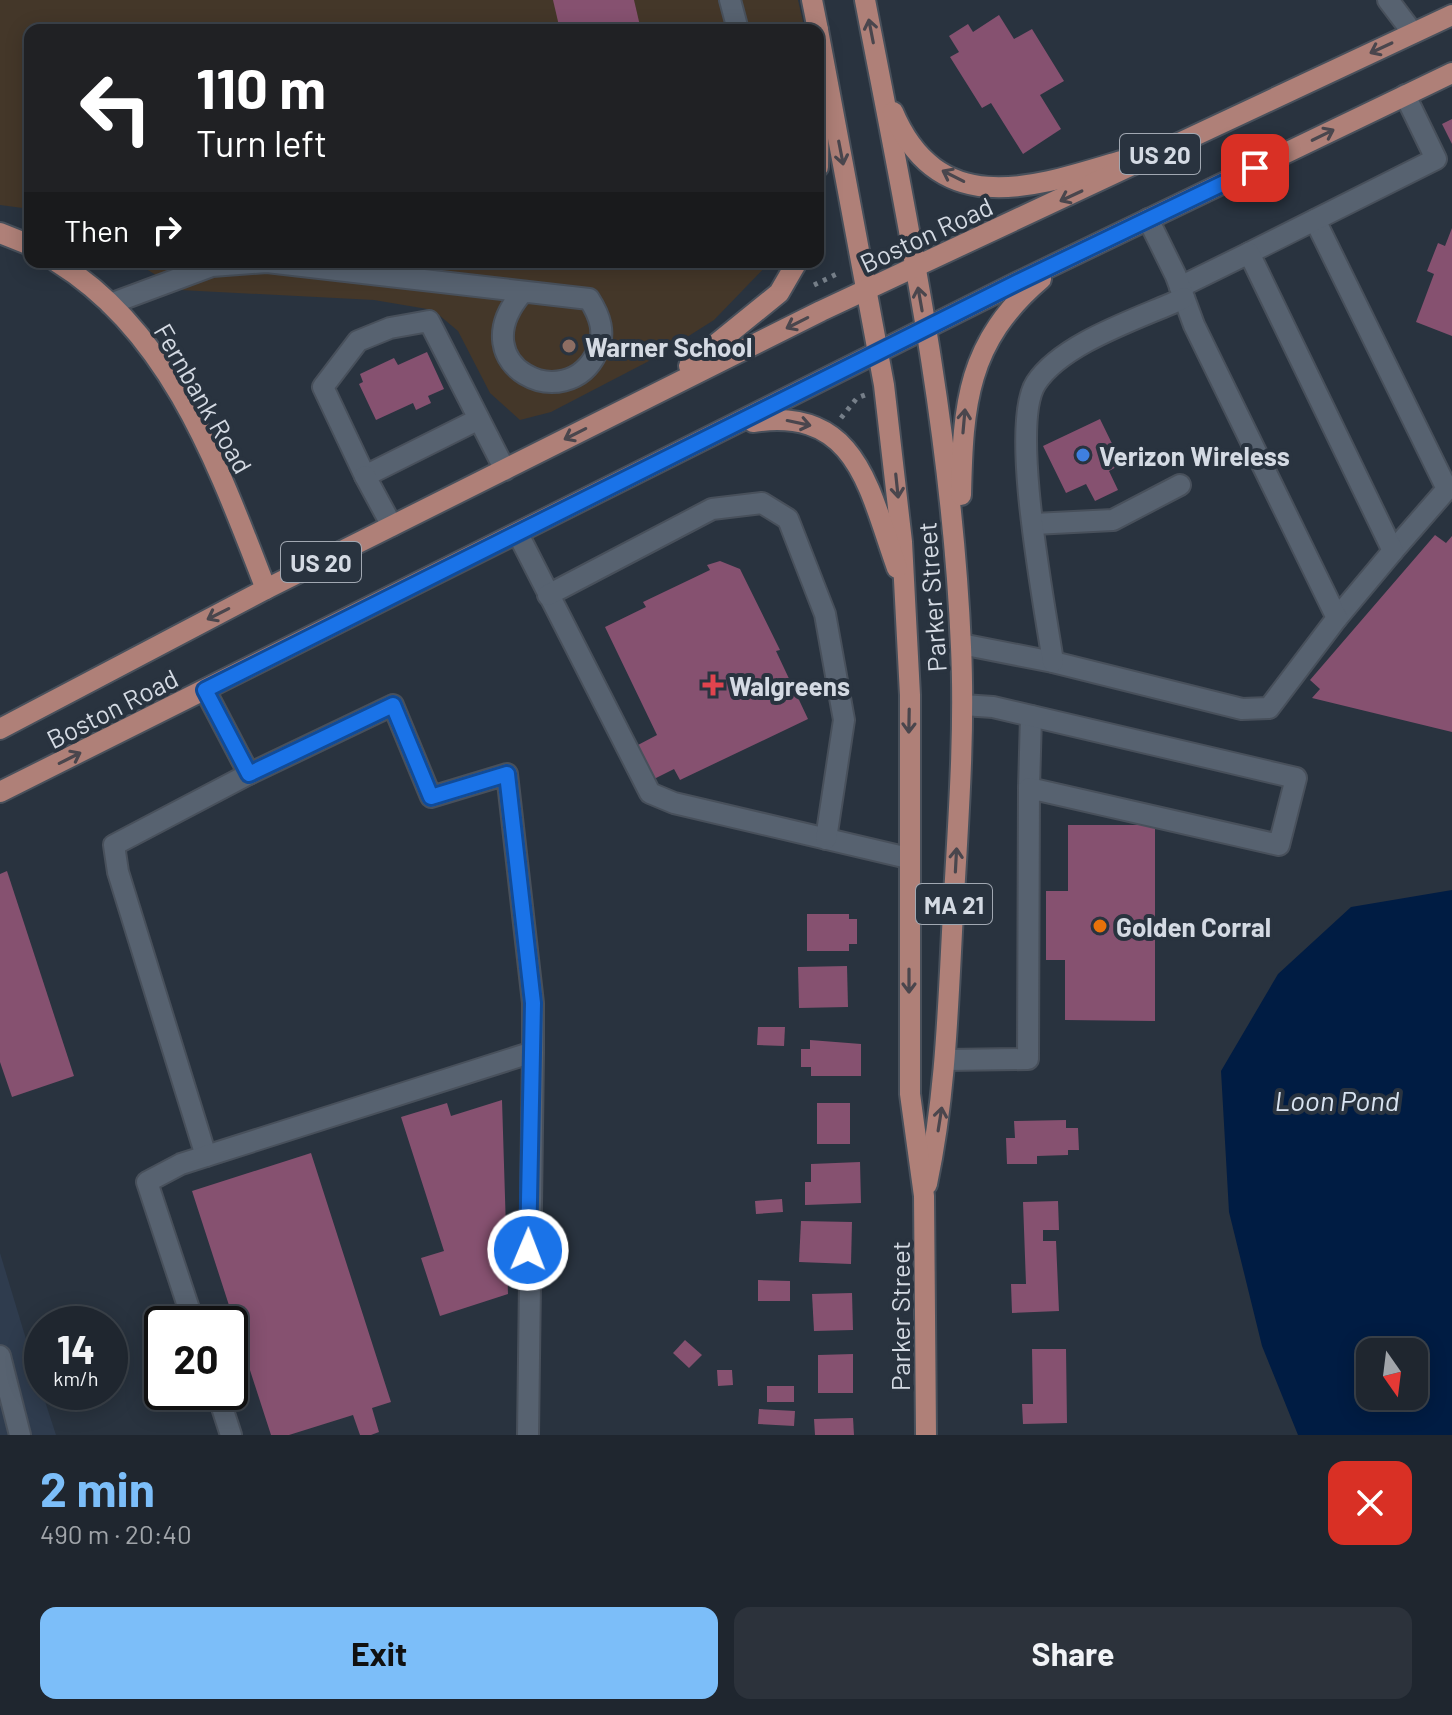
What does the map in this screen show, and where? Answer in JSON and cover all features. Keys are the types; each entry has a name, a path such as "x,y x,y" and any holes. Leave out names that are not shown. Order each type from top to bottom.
{"main road":[{"name":"Parker Street","path":"812,0 817,24"},
{"name":"Parker Street","path":"865,0 926,329 946,459 961,644 963,705 945,1060 939,1124 924,1196"},
{"name":"Boston Road","path":"0,729 266,589 645,399 867,290 1452,15"},
{"path":"877,62 888,102 907,138 934,165 982,188 1006,190 1052,182 1189,140"},
{"name":"Parker Street","path":"824,63 879,353 892,441 906,593 910,1094 924,1196 926,1435"},
{"name":"Boston Road","path":"0,792 1083,251 1452,73"},
{"path":"0,233 24,243"},
{"path":"959,611 963,427 975,366 991,334 1024,294 1061,263 1083,251"},
{"name":"Fernbank Road","path":"67,268 89,282 143,337 213,457 266,589"},
{"path":"645,399 758,312 779,293 794,268"},
{"path":"723,431 774,419 809,425 828,433 860,463 906,593"}],"lane":[{"path":"730,0 736,24"},
{"path":"1388,0 1413,33"},
{"path":"1053,662 1025,429 1035,384 1068,352 1249,253 1436,159 1405,95"},
{"path":"1148,219 1194,325 1337,618"},
{"path":"961,644 1053,662 1242,709 1269,708 1337,618 1447,489 1315,220"},
{"path":"1249,253 1393,551"},
{"path":"110,304 207,268"},
{"path":"315,268 521,294 589,299 598,313 601,337 593,361 582,372 559,381 535,380 520,372 509,359 503,344 502,328 506,312 521,294"},
{"path":"392,526 323,387 358,341 390,328 429,321 505,470"},
{"path":"365,476 479,419"},
{"path":"1034,524 1113,520 1180,485"},
{"path":"548,595 712,509 762,503 788,519 825,614 844,720 826,839"},
{"path":"518,534 650,793 674,803 908,858"},
{"path":"205,690 249,774"},
{"path":"206,1156 118,872 114,845 249,774 393,705 431,797 507,774 533,1003 528,1435"},
{"path":"963,705 1031,716 1296,778 1279,845 1029,788"},
{"path":"945,1060 1028,1059 1031,716"},
{"path":"188,1306 147,1182 206,1156 533,1052"},
{"path":"0,1356 20,1435"},
{"path":"223,1410 231,1435"}],"path":[{"path":"809,287 846,270"},
{"path":"841,419 857,398 865,395"}],"shaded area":[{"path":"0,0 798,0 804,24 24,24 24,208 0,205"},
{"name":"Warner School","path":"145,268 764,268 714,320 649,361 551,412 520,420 490,393 458,331 433,310 374,300 180,290"},
{"path":"0,1253 24,1332 24,1410 48,1410 56,1435 0,1435"}],"water":[{"name":"Loon Pond","path":"1452,890 1452,1435 1298,1435 1262,1346 1229,1212 1221,1071 1278,974 1351,907"}],"building":[{"path":"553,0 634,0 640,24 559,24"},
{"path":"999,15 1014,39 1032,29 1064,81 1040,95 1061,129 1023,154 991,103 982,108 950,57 959,52 949,36 968,24 973,32"},
{"path":"1452,119 1452,144 1442,124"},
{"path":"1452,228 1452,336 1416,322 1434,274 1427,271 1438,243 1445,246"},
{"path":"427,352 444,389 428,396 431,403 416,410 413,403 376,420 359,384 363,382 360,374 394,358 398,365"},
{"name":"Verizon Wireless","path":"1100,419 1122,464 1109,471 1118,490 1095,501 1086,484 1066,493 1043,446"},
{"path":"1435,535 1446,543 1452,536 1452,732 1312,698 1320,689 1310,680"},
{"name":"Walgreens","path":"720,561 740,569 780,650 776,651 808,719 680,780 674,769 652,780 636,746 657,735 605,627 646,607 643,602 710,570 707,565"},
{"name":"Golden Corral","path":"1068,825 1155,825 1155,1021 1065,1020 1065,960 1046,960 1046,891 1068,891"},
{"path":"7,871 74,1076 12,1097 0,1062 0,874"},
{"path":"807,914 849,914 849,919 857,919 857,944 849,944 849,951 807,951"},
{"path":"847,966 848,1007 799,1008 798,967"},
{"path":"758,1027 785,1027 784,1046 757,1045"},
{"path":"810,1040 861,1044 861,1076 811,1076 811,1067 801,1067 801,1049 810,1049"},
{"path":"502,1100 508,1294 440,1316 421,1258 444,1251 401,1117 447,1103 451,1116"},
{"path":"817,1103 850,1103 850,1144 817,1144"},
{"path":"1066,1120 1066,1128 1078,1128 1079,1150 1068,1150 1068,1155 1037,1156 1037,1164 1007,1164 1006,1138 1015,1138 1014,1121"},
{"path":"311,1153 391,1402 372,1408 379,1432 360,1435 353,1415 289,1435 271,1435 248,1364 248,1306 229,1306 192,1191"},
{"path":"860,1162 861,1203 805,1205 805,1182 811,1182 811,1164"},
{"path":"782,1199 783,1212 756,1214 755,1201"},
{"path":"1058,1201 1059,1230 1043,1230 1043,1241 1056,1241 1059,1311 1012,1313 1011,1284 1026,1284 1023,1202"},
{"path":"801,1221 852,1222 851,1264 799,1262"},
{"path":"758,1280 790,1281 790,1301 758,1301"},
{"path":"852,1293 853,1330 814,1331 812,1294"},
{"path":"685,1340 702,1355 689,1368 673,1353"},
{"path":"1032,1349 1066,1349 1067,1423 1023,1424 1022,1404 1033,1404"},
{"path":"853,1354 853,1393 818,1393 818,1355"},
{"path":"717,1370 732,1370 733,1385 718,1386"},
{"path":"767,1386 794,1386 794,1402 767,1402"},
{"path":"759,1409 795,1411 794,1426 758,1424"},
{"path":"853,1418 854,1435 815,1435 814,1419"}],"place":[{"name":"Warner School","path":"569,346"},
{"name":"Verizon Wireless","path":"1083,455"},
{"name":"Walgreens","path":"713,685"},
{"name":"Golden Corral","path":"1100,926"}],"route":[{"path":"528,1250 533,1003 507,774 431,797 393,705 249,774 205,690 1018,282 1255,168"}]}
